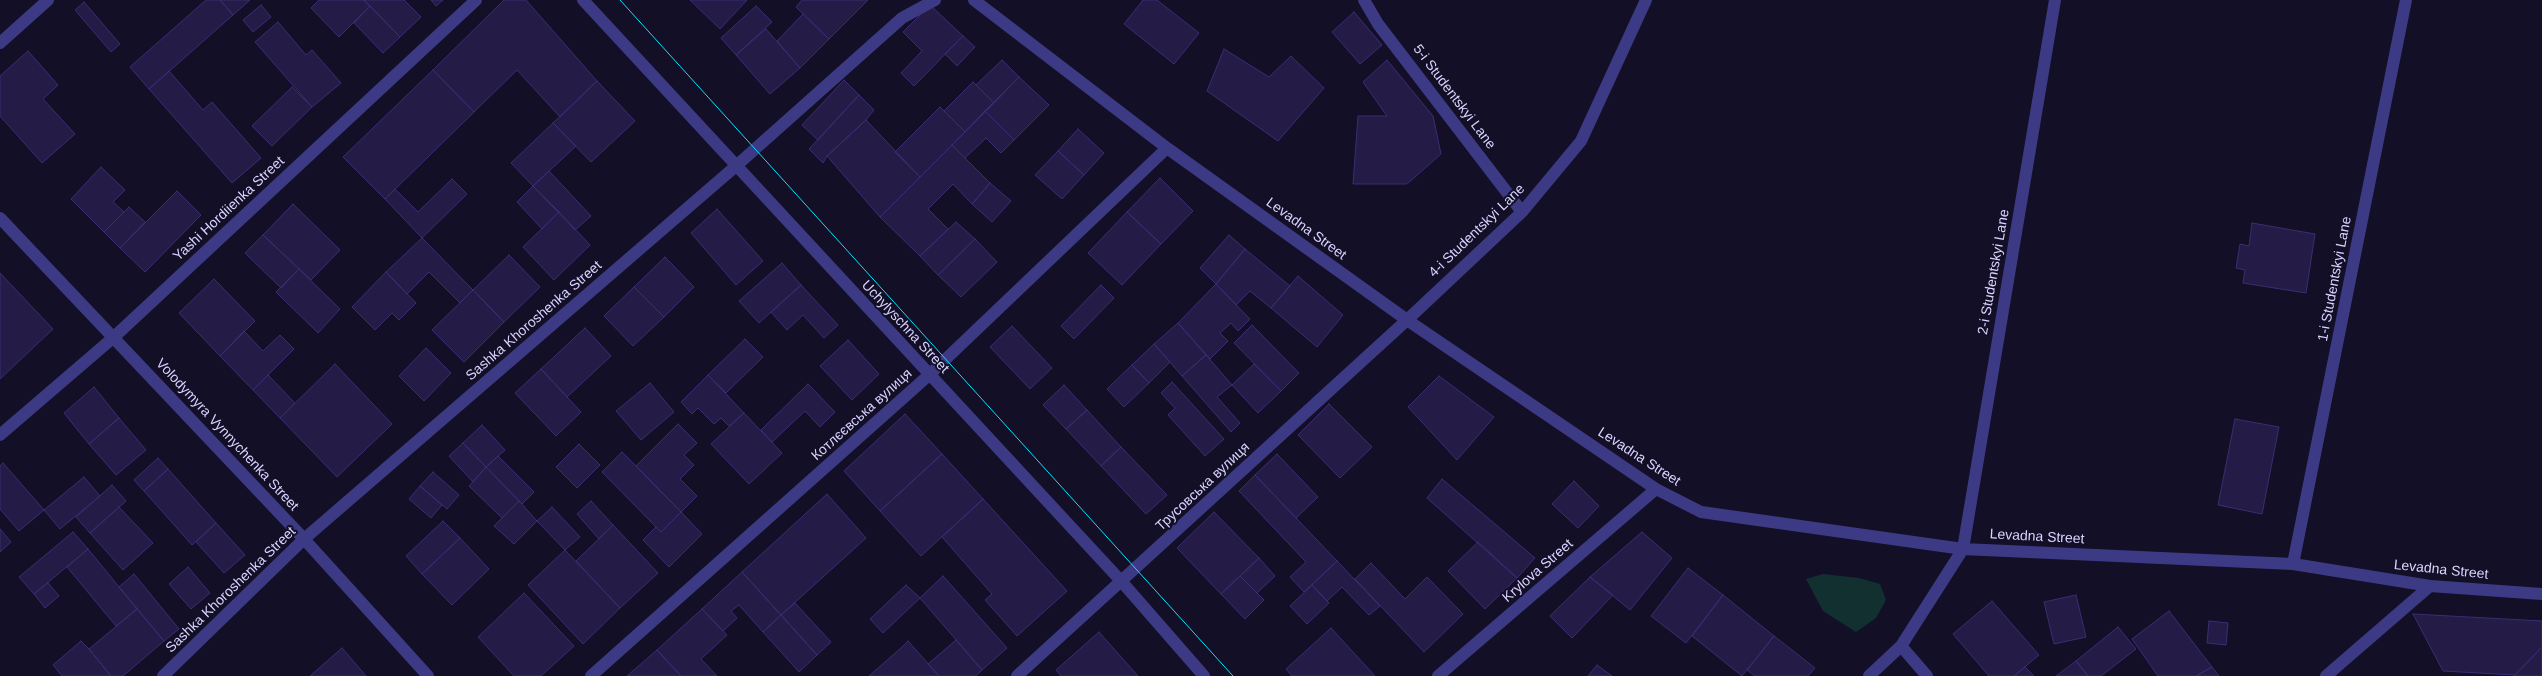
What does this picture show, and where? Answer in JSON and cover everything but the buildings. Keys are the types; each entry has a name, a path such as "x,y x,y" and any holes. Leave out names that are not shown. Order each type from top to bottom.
{"street":[{"path":"0,43 48,0"},
{"name":"Yashi Hordiienka Street","path":"0,436 114,337 476,0"},
{"name":"Uchylyschna Street","path":"583,0 928,375 1122,582 1204,676"},
{"name":"Sashka Khoroshenka Street","path":"163,676 304,539 736,166 902,18 935,0"},
{"name":"Levadna Street","path":"974,0 1167,148 1407,320 1656,489 1701,512 1963,549 2293,564 2430,586 2542,594"},
{"name":"5-i Studentskyi Lane","path":"1364,0 1378,24 1522,212"},
{"name":"4-i Studentskyi Lane","path":"1407,320 1522,212 1581,142 1646,0"},
{"name":"2-i Studentskyi Lane","path":"1963,549 2055,0"},
{"name":"1-i Studentskyi Lane","path":"2293,564 2406,0"},
{"name":"Котлєєвська вулиця","path":"591,676 928,375 1167,148"},
{"name":"Volodymyra Vynnychenka Street","path":"0,218 304,539 428,676"},
{"name":"Трусовська вулиця","path":"1017,676 1407,320"},
{"name":"Krylova Street","path":"1438,676 1656,489"},
{"path":"1869,676 1901,646 1963,549"},
{"path":"2326,676 2430,586"},
{"path":"1901,646 1927,676"}],"green space":[{"path":"1823,574 1859,578 1880,584 1886,600 1876,618 1856,632 1823,611 1806,579"}],"tram line":[{"path":"620,0 1233,676"}]}
